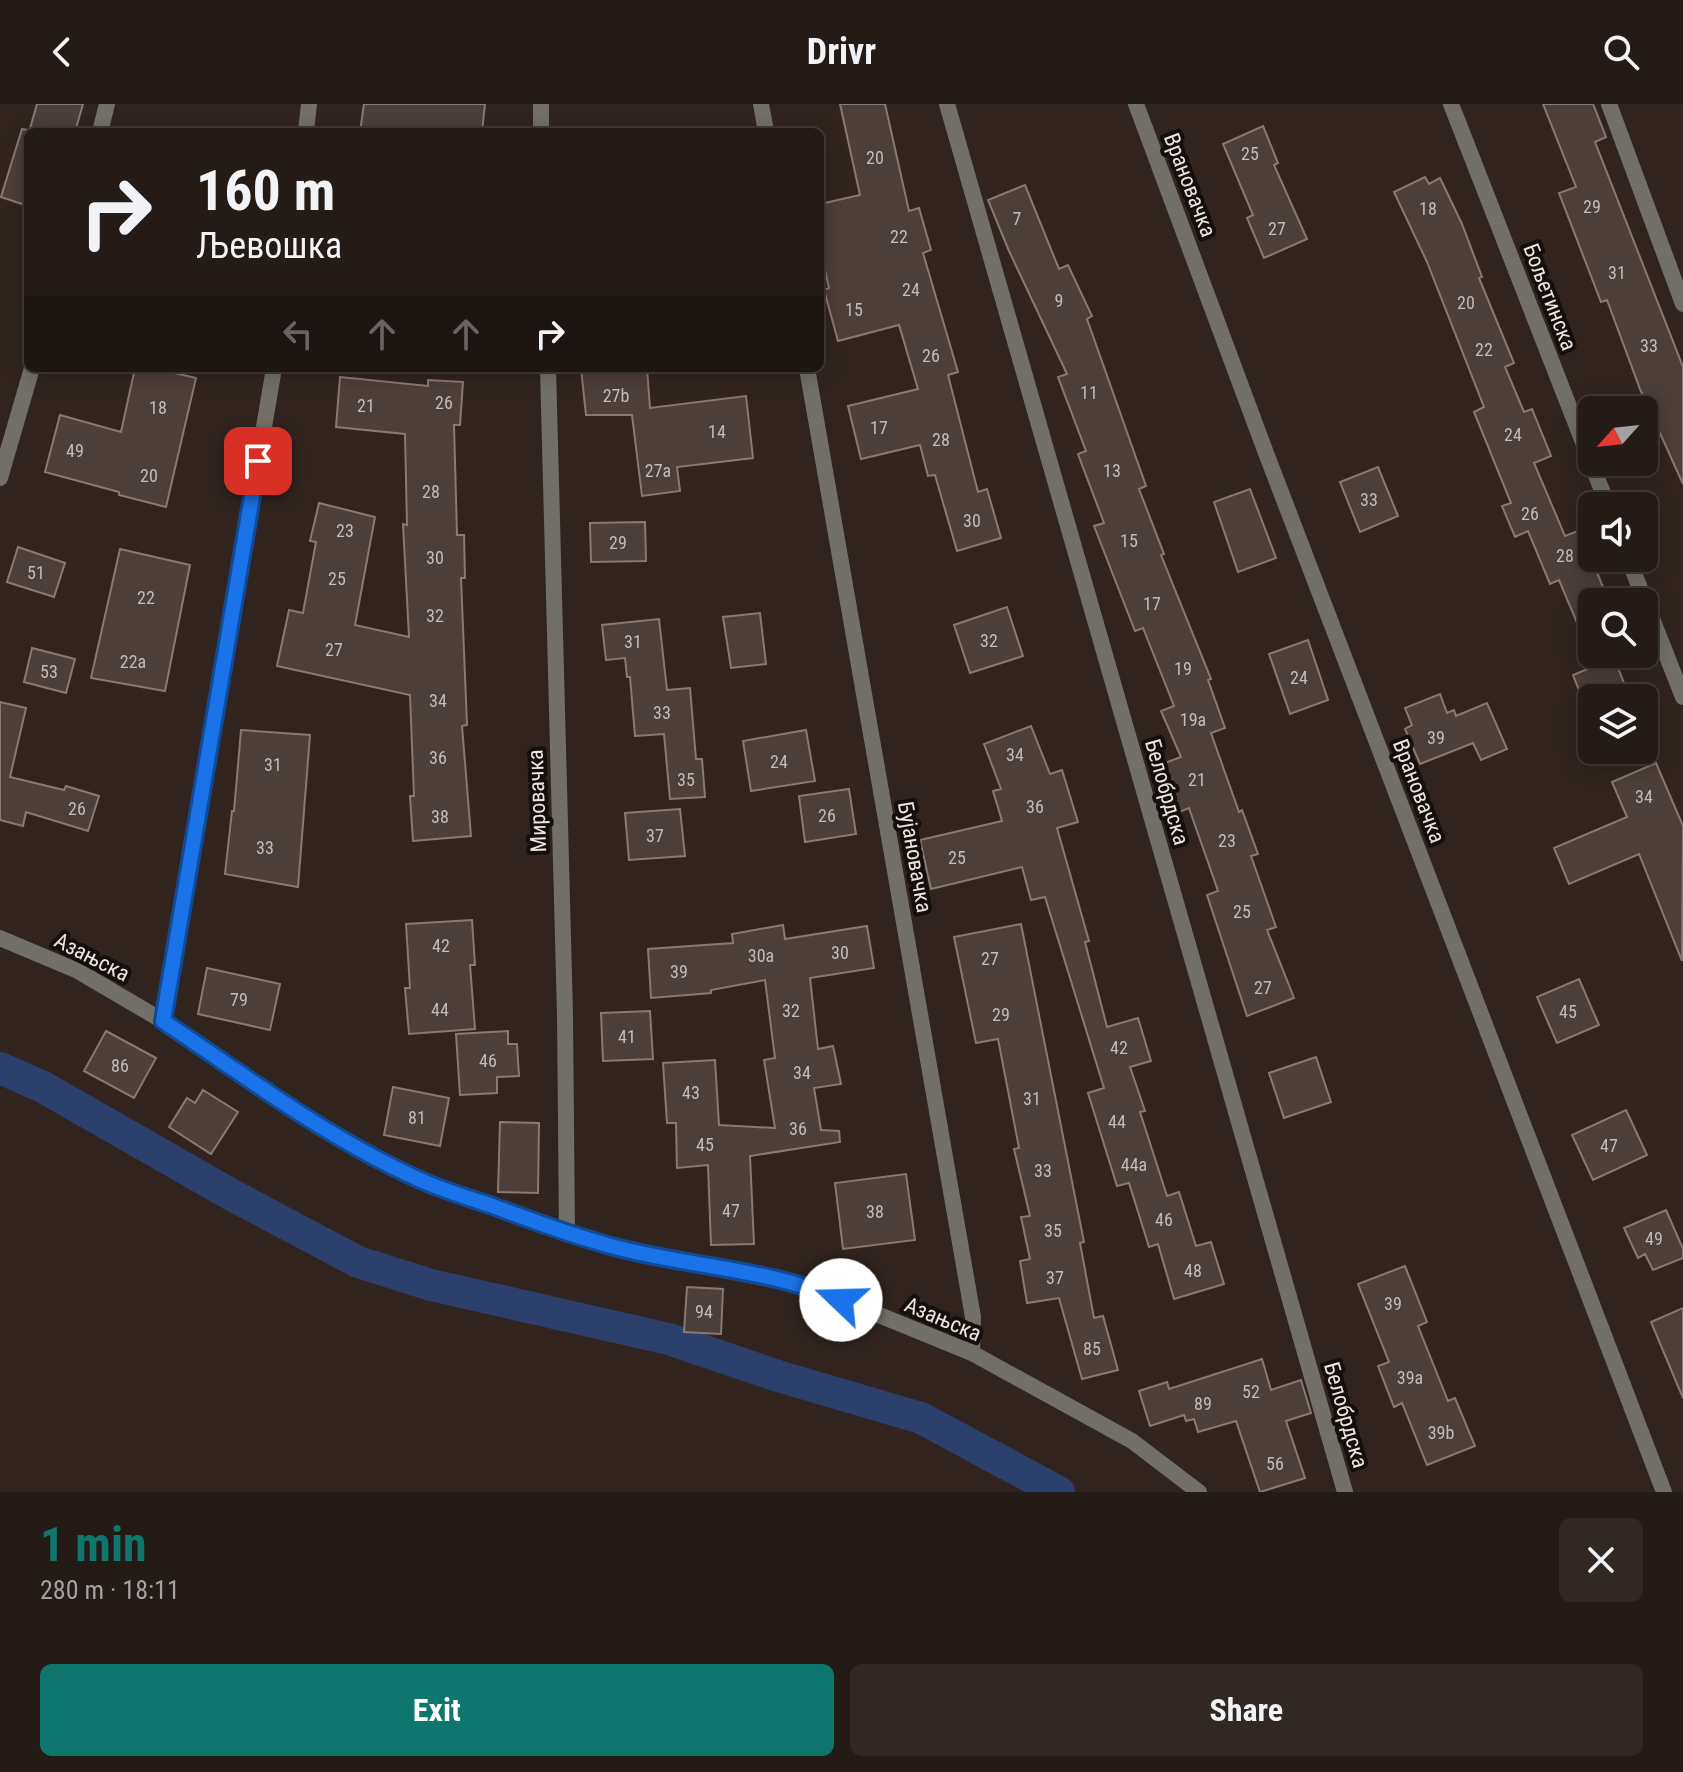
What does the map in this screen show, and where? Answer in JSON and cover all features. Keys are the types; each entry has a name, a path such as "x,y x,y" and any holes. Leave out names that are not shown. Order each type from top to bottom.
{"street":[{"path":"101,128 107,104"},
{"path":"306,128 309,104"},
{"path":"541,104 541,128"},
{"path":"761,104 765,128"},
{"name":"Белобрдска","path":"947,104 1345,1492"},
{"name":"Врановачка","path":"1136,104 1664,1492"},
{"name":"Бољетинска","path":"1451,104 1603,492"},
{"path":"1609,104 1683,304"},
{"path":"0,478 31,372"},
{"path":"163,1021 273,372"},
{"name":"Мировачка","path":"548,372 565,1014 567,1233"},
{"name":"Бујановачка","path":"808,372 971,1302 972,1353"},
{"path":"1634,572 1683,697"},
{"name":"Азањска","path":"0,938 78,971 163,1021 366,1153 418,1179 567,1233 667,1260 813,1288 972,1353 1132,1441 1199,1492"}],"building":[{"path":"37,104 83,104 76,128 30,128"},
{"path":"364,104 485,104 482,128 361,128"},
{"path":"840,104 885,104 909,211 919,208 931,250 923,253 958,372 948,375 978,492 987,489 1001,538 957,551 935,475 928,476 920,445 861,459 848,406 918,389 899,325 838,341 824,290 829,288 824,265 824,203 860,195"},
{"path":"1543,104 1593,104 1606,137 1595,142 1683,367 1683,484 1658,429 1658,396 1643,396 1607,300 1601,302 1559,193 1576,187"},
{"path":"1263,126 1278,163 1274,165 1307,239 1264,258 1247,218 1253,215 1223,144"},
{"path":"22,129 24,129 24,205 1,197"},
{"path":"1425,177 1429,184 1440,178 1462,224 1482,277 1479,278 1514,363 1505,367 1524,412 1532,409 1551,456 1534,463 1565,536 1578,531 1578,572 1597,572 1603,588 1578,588 1578,625 1559,580 1550,584 1528,531 1515,537 1502,506 1511,503 1474,412 1484,407 1427,262 1394,192"},
{"path":"1025,185 1059,269 1068,265 1092,316 1087,319 1146,486 1139,489 1164,554 1161,555 1211,679 1208,680 1225,728 1211,733 1239,812 1242,810 1258,854 1251,856 1276,927 1267,930 1294,998 1247,1016 1207,895 1218,891 1189,808 1179,812 1162,764 1181,757 1161,711 1174,706 1143,628 1135,631 1094,526 1104,523 1078,454 1086,451 1058,377 1067,374 988,200"},
{"path":"134,372 170,372 196,378 166,507 45,472 60,415 121,432"},
{"path":"581,372 647,372 650,408 746,396 753,458 677,467 680,491 642,496 632,415 586,415"},
{"path":"340,377 428,386 428,380 463,382 460,425 454,425 457,535 464,535 465,578 461,578 467,725 462,726 471,836 413,841 410,695 277,666 289,610 303,613 316,542 310,541 319,503 375,517 355,625 409,637 403,524 407,525 405,434 336,427"},
{"path":"1378,467 1398,516 1360,532 1340,482"},
{"path":"1250,489 1276,558 1238,572 1214,502"},
{"path":"645,522 646,561 591,562 590,523"},
{"path":"18,547 65,563 54,597 7,582"},
{"path":"120,549 190,565 165,691 91,678"},
{"path":"1007,607 1023,656 970,673 954,625"},
{"path":"760,613 766,664 731,668 723,617"},
{"path":"659,619 667,690 690,688 696,759 702,759 705,797 670,799 664,734 635,736 630,677 627,677 625,658 606,660 602,625"},
{"path":"1308,640 1328,700 1290,714 1269,654"},
{"path":"32,648 75,659 66,693 24,682"},
{"path":"1590,668 1618,668 1624,684 1578,684 1578,688 1573,675"},
{"path":"1440,694 1447,713 1454,710 1456,716 1487,703 1507,749 1481,760 1473,743 1420,764 1405,729 1412,725 1405,708"},
{"path":"0,702 26,708 10,777 64,790 66,786 99,796 88,831 26,812 23,826 0,820"},
{"path":"1031,726 1050,774 1062,770 1078,822 1057,828 1089,941 1085,942 1107,1027 1138,1018 1151,1061 1130,1067 1145,1111 1140,1112 1167,1196 1179,1192 1196,1246 1211,1242 1224,1284 1174,1299 1158,1244 1149,1247 1129,1183 1117,1186 1088,1093 1104,1088 1045,897 1031,900 1022,867 931,889 920,840 1002,821 993,791 1001,789 984,744"},
{"path":"241,730 310,735 298,887 225,874"},
{"path":"806,730 815,781 751,791 743,741"},
{"path":"1656,764 1683,826 1682,961 1639,854 1569,884 1554,848 1627,817 1612,782"},
{"path":"849,789 856,834 805,842 799,796"},
{"path":"680,809 685,856 629,860 625,813"},
{"path":"472,920 475,965 470,965 475,1029 409,1034 405,988 410,988 406,924"},
{"path":"1021,924 1084,1242 1080,1243 1094,1318 1103,1316 1118,1370 1082,1379 1059,1298 1027,1303 1020,1261 1030,1259 1021,1217 1030,1216 1014,1149 1019,1148 998,1039 976,1043 954,937"},
{"path":"783,925 785,939 867,926 874,968 810,978 818,1049 833,1046 841,1084 814,1088 821,1130 839,1131 840,1142 750,1156 754,1244 711,1245 708,1165 677,1168 676,1123 667,1123 663,1063 715,1060 719,1125 775,1128 764,1060 775,1058 765,980 711,990 711,993 651,998 648,949 733,943 732,934"},
{"path":"207,968 280,984 270,1030 198,1014"},
{"path":"1579,979 1599,1025 1557,1043 1537,997"},
{"path":"650,1011 653,1059 603,1061 601,1013"},
{"path":"106,1031 156,1058 134,1098 84,1071"},
{"path":"508,1031 508,1044 517,1044 519,1076 497,1077 497,1093 460,1095 456,1034"},
{"path":"1316,1057 1331,1102 1284,1118 1269,1073"},
{"path":"393,1087 449,1098 440,1146 384,1135"},
{"path":"203,1090 238,1112 211,1154 169,1127 187,1098 195,1103"},
{"path":"1626,1110 1647,1155 1593,1180 1572,1135"},
{"path":"500,1122 539,1123 538,1193 498,1192"},
{"path":"906,1174 915,1240 843,1249 835,1183"},
{"path":"1666,1210 1683,1249 1683,1258 1653,1270 1645,1254 1638,1258 1624,1228"},
{"path":"1405,1266 1427,1322 1418,1326 1448,1401 1455,1398 1475,1446 1427,1465 1402,1403 1394,1407 1378,1366 1389,1362 1358,1284"},
{"path":"687,1287 723,1289 721,1334 684,1332"},
{"path":"1683,1308 1683,1398 1651,1322"},
{"path":"1262,1359 1271,1390 1301,1380 1311,1413 1286,1421 1305,1478 1260,1492 1236,1421 1198,1432 1194,1419 1186,1421 1184,1415 1150,1426 1139,1391 1167,1382 1169,1389"}],"waterway":[{"path":"0,1068 43,1087 230,1194 358,1262 431,1285 669,1339 778,1376 921,1418 1059,1492"}],"route":[{"path":"258,461 163,1021 318,1124 418,1179 611,1247 783,1280 841,1300"}]}
